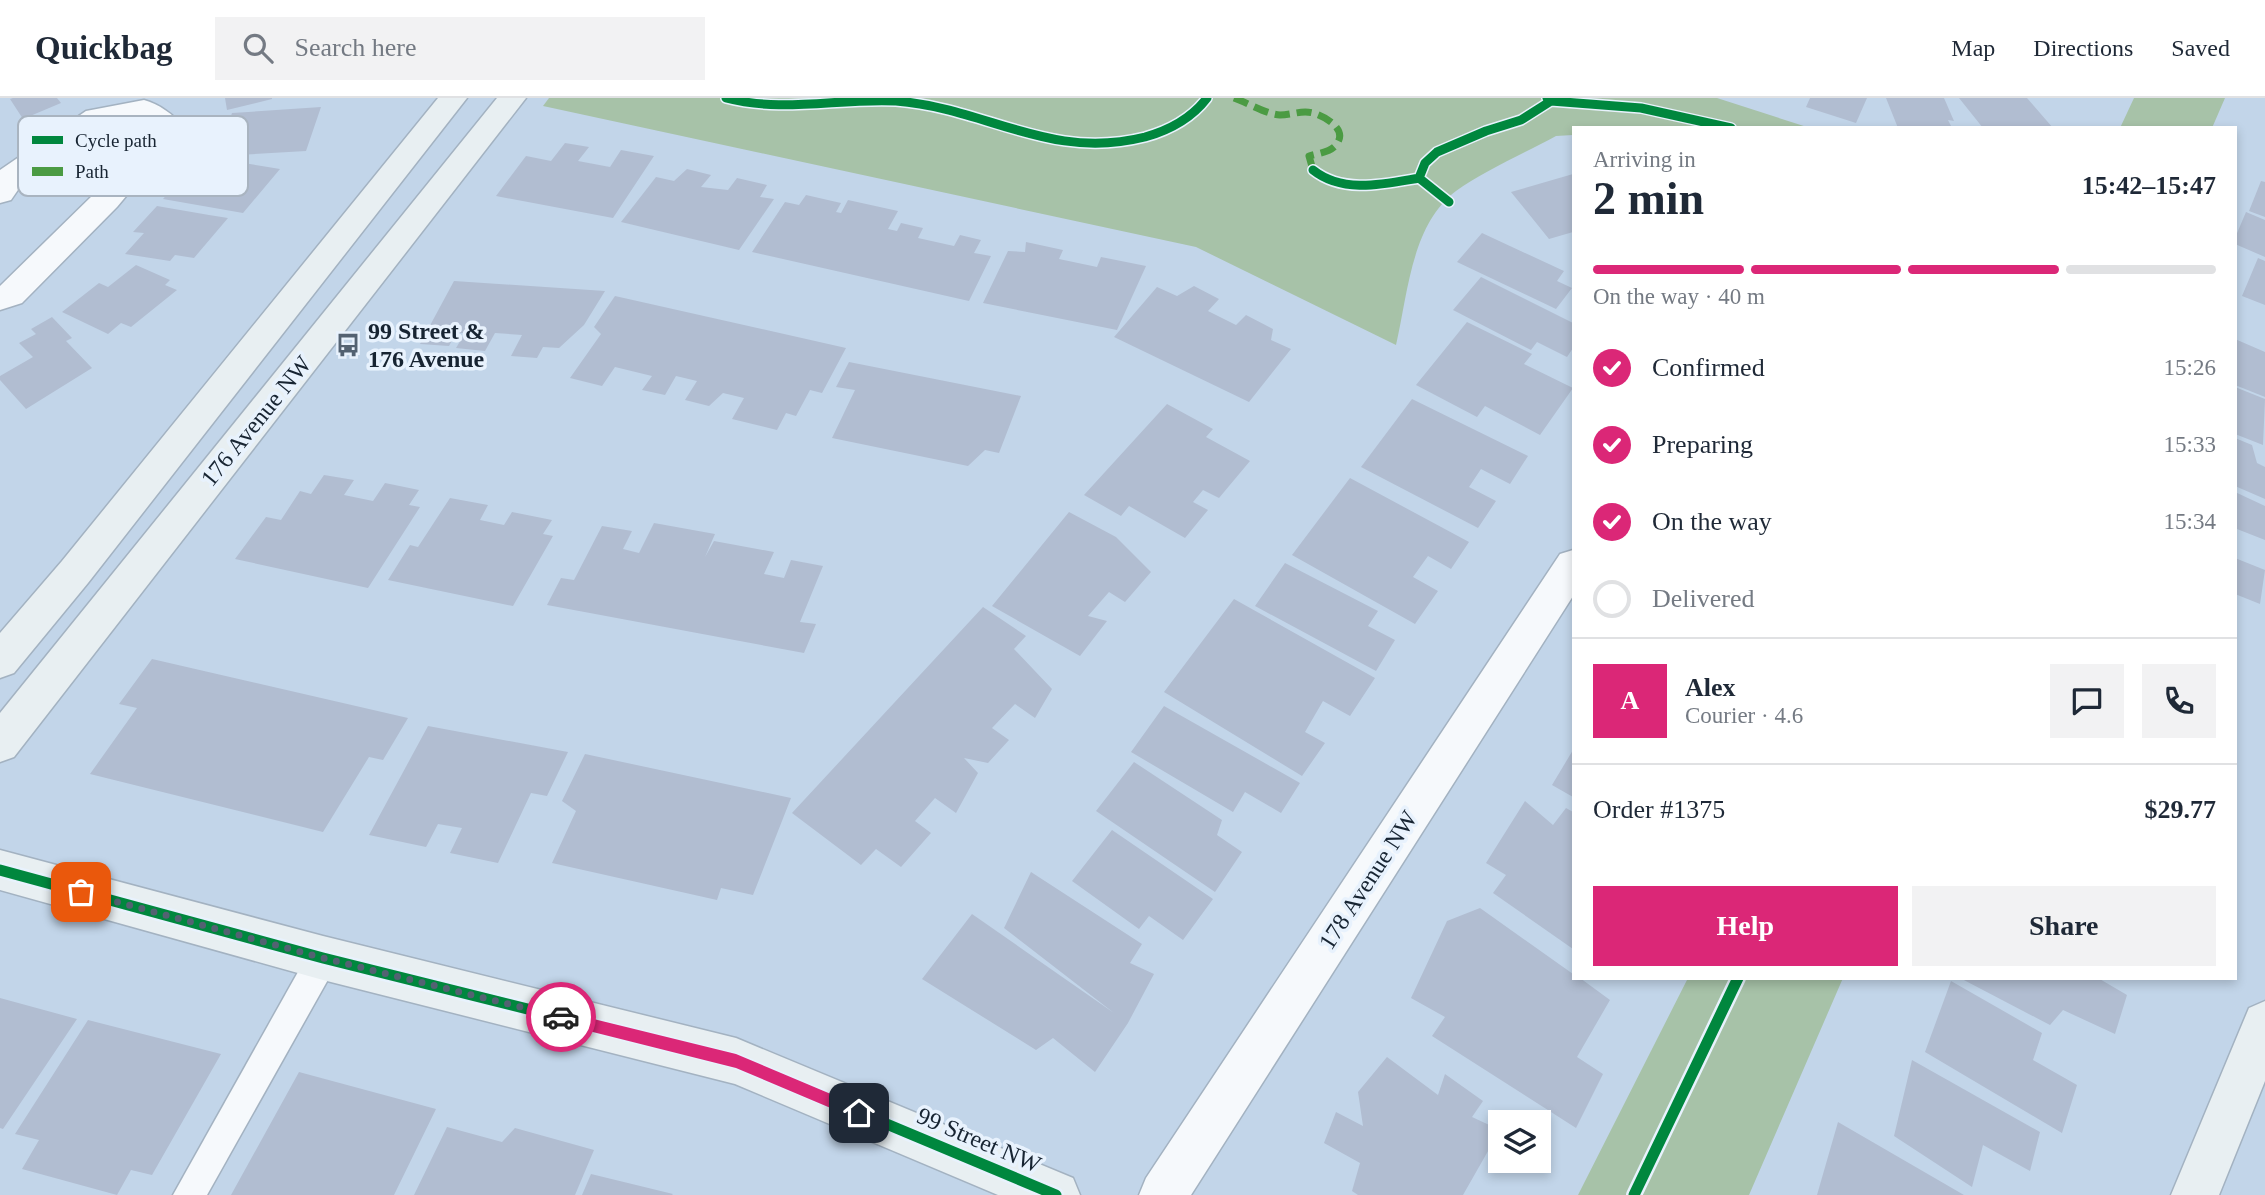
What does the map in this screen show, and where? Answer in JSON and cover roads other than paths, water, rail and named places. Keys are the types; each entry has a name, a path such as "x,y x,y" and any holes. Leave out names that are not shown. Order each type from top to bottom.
{"street":[{"name":"176 Avenue NW","path":"0,661 75,572 453,98"},
{"name":"176 Avenue NW","path":"0,744 512,98"},
{"path":"107,116 144,109 153,116"},
{"path":"0,298 11,295 109,196"},
{"name":"178 Avenue NW","path":"1163,1195 1572,567"},
{"name":"99 Street NW","path":"0,870 323,958 736,1061 1056,1195"},
{"path":"2195,1195 2265,1024"}],"lane":[{"path":"189,1195 323,958"}],"place":[{"name":"99 Street & 176 Avenue","path":"348,345"}]}
